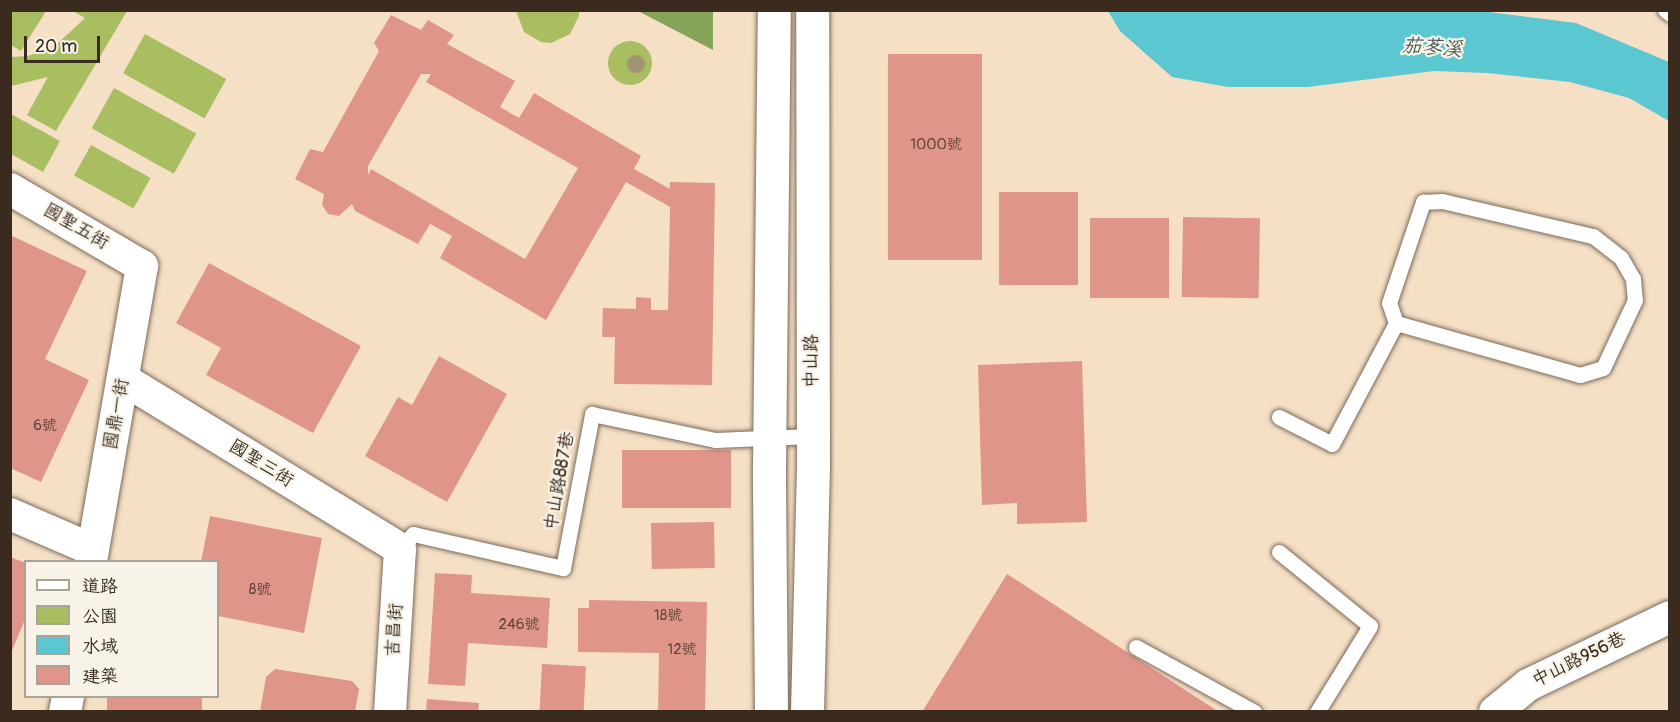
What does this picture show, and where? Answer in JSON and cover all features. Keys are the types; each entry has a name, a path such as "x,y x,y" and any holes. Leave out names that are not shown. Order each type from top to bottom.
{"main road":[{"path":"771,711 770,439 774,10"},
{"name":"中山路","path":"807,711 812,436 812,10"}],"street":[{"name":"國聖五街","path":"10,189 142,266"},
{"name":"國鼎一街","path":"92,556 142,266"},
{"name":"國聖三街","path":"123,379 400,549"},
{"path":"10,514 92,556"},
{"name":"吉昌街","path":"390,711 400,549"},
{"name":"中山路956巷","path":"1495,711 1528,685 1670,617"}],"lane":[{"path":"1665,10 1670,14"},
{"path":"1279,417 1332,444 1396,323 1389,303 1423,202 1442,201 1593,236 1622,258 1633,279 1635,300 1602,368 1580,375 1396,323"},
{"name":"中山路887巷","path":"400,549 413,534 563,568 592,414 715,440 812,436"},
{"path":"1279,552 1370,626 1317,711"},
{"path":"1136,647 1254,711"}],"green space":[{"path":"11,10 46,11 21,51 11,45"},
{"path":"73,11 127,11 56,131 27,115 48,77 11,86 11,57 28,56 54,47 85,18"},
{"path":"516,11 579,11 579,16 570,34 551,43 541,42 524,32"},
{"path":"638,11 713,11 713,50"},
{"path":"145,34 226,79 205,118 123,73"},
{"path":"630,41 639,42 646,47 651,54 651,72 646,79 639,84 630,85 621,84 614,79 609,72 608,63 609,54 614,47 621,42"},
{"path":"114,88 196,134 174,174 92,128"},
{"path":"11,114 60,141 43,172 11,154"},
{"path":"91,145 150,178 134,209 74,176"}],"water":[{"name":"茄苳溪","path":"1108,11 1481,11 1576,23 1669,62 1669,121 1629,98 1570,82 1488,73 1434,71 1308,87 1228,87 1172,77 1120,31"}],"building":[{"path":"391,15 421,30 428,20 454,35 447,44 515,81 500,107 519,118 534,93 641,156 634,169 670,189 670,182 715,183 712,385 614,384 615,337 602,337 603,308 636,309 636,297 651,298 651,310 668,310 670,207 626,182 546,320 440,258 452,236 430,224 418,244 355,211 352,204 339,216 328,214 322,205 324,194 295,179 310,149 323,152 379,51 374,43","holes":["421,74 431,74 426,82 578,168 525,259 371,169 368,175 368,166"]},
{"path":"888,54 982,54 982,260 888,260"},
{"path":"999,192 1078,192 1078,285 999,285"},
{"path":"1183,217 1260,218 1259,298 1182,297"},
{"path":"1090,218 1169,218 1169,298 1090,298"},
{"path":"12,236 87,271 45,359 89,380 41,482 10,468"},
{"path":"209,263 361,346 313,433 206,375 221,348 176,323"},
{"path":"439,356 507,394 447,502 365,456 398,397 412,405"},
{"path":"1082,361 1087,522 1017,524 1017,503 982,505 978,365"},
{"path":"622,450 731,450 731,508 622,508"},
{"path":"210,516 322,538 304,633 219,616 219,560 201,560"},
{"path":"714,522 715,568 652,569 651,523"},
{"path":"10,557 24,562 24,622 11,653"},
{"path":"435,573 472,575 471,593 550,598 547,648 468,643 465,686 428,684"},
{"path":"1007,574 1219,712 922,712"},
{"path":"589,600 707,602 705,712 658,712 659,653 578,652 578,608 589,608"},
{"path":"542,664 586,666 584,712 539,712"},
{"path":"275,669 352,681 359,689 355,712 260,712 266,677"},
{"path":"107,698 202,698 202,712 107,712"},
{"path":"427,699 479,703 478,712 426,712"}]}
